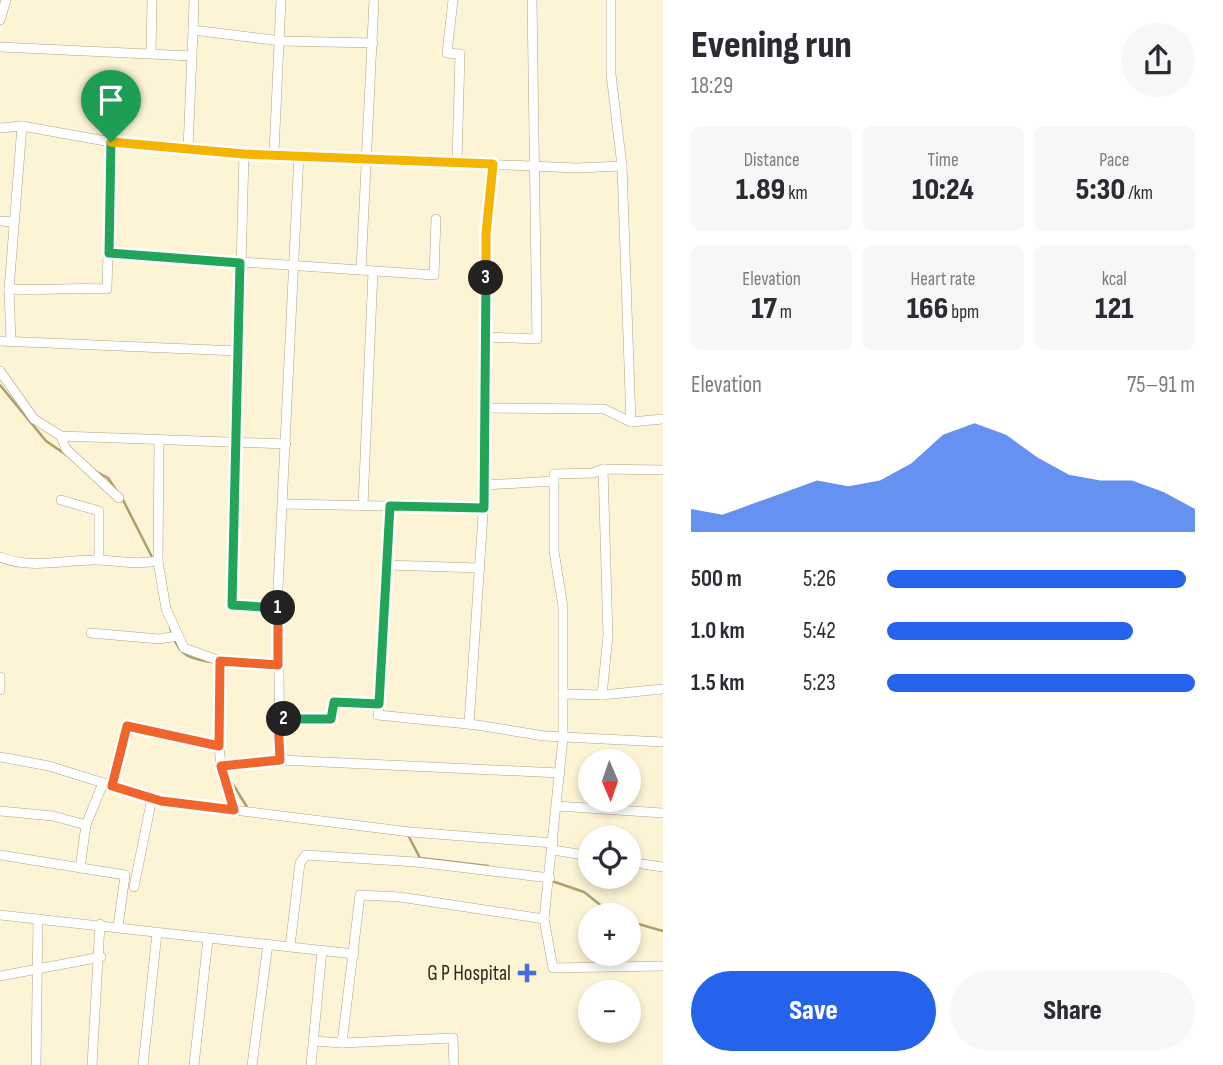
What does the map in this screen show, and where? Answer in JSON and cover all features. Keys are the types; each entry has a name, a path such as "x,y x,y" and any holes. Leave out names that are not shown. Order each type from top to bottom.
{"street":[{"path":"151,53 152,0"},
{"path":"188,149 194,0"},
{"path":"274,153 281,0"},
{"path":"361,270 374,0"},
{"path":"453,0 447,53 460,54 457,161"},
{"path":"486,337 537,339 533,0"},
{"path":"611,0 611,74 622,166 631,422"},
{"path":"0,20 4,1"},
{"path":"193,30 281,41 373,43"},
{"path":"0,47 192,56"},
{"path":"0,128 22,126 111,142 244,154 299,154 537,166 622,166"},
{"path":"10,341 9,289 22,126"},
{"path":"9,289 49,292 67,286 107,289 111,142"},
{"path":"244,154 232,605 278,608"},
{"path":"280,760 278,608 299,154"},
{"path":"469,724 485,485 486,234 493,164"},
{"path":"109,253 434,275 436,219"},
{"path":"0,221 13,222"},
{"path":"363,506 373,271"},
{"path":"0,341 238,351"},
{"path":"0,371 34,419 61,436 159,442 286,444"},
{"path":"485,408 604,409 631,422 663,419"},
{"path":"61,436 66,449 119,498"},
{"path":"159,442 158,561 166,609 184,648 220,661 278,665"},
{"path":"663,470 603,469 593,473 554,474 554,551 564,607 563,738 544,919 553,968 663,966"},
{"path":"602,695 608,635 603,469"},
{"path":"485,485 554,481"},
{"path":"61,499 99,511 99,560"},
{"path":"284,504 484,508"},
{"path":"390,506 378,715 469,724 563,738 663,742"},
{"path":"0,557 17,564 99,560 131,565 158,561"},
{"path":"387,565 480,568"},
{"path":"91,633 159,639 178,636"},
{"path":"220,661 219,746 221,766 234,810"},
{"path":"0,677 0,690"},
{"path":"563,694 602,695 663,689"},
{"path":"278,719 331,719 334,702 379,704"},
{"path":"80,868 86,825 108,784 127,726 219,746"},
{"path":"0,757 49,766 152,798 410,832 553,846 578,853"},
{"path":"221,766 280,760 560,773"},
{"path":"134,887 152,798"},
{"path":"557,806 663,813"},
{"path":"0,811 53,816 86,825"},
{"path":"0,855 125,875 118,927"},
{"path":"290,946 300,863 306,855 416,862 550,878"},
{"path":"641,864 663,867"},
{"path":"342,1043 360,895 400,897 544,919"},
{"path":"0,915 354,954"},
{"path":"36,1065 38,919"},
{"path":"92,1065 101,957 100,924"},
{"path":"143,1065 157,933"},
{"path":"194,1065 208,939"},
{"path":"251,1065 268,944"},
{"path":"311,1065 322,950"},
{"path":"0,976 101,957"},
{"path":"314,1041 342,1043 453,1038 454,1065"}],"waterway":[{"path":"0,385 46,441 68,456"},
{"path":"95,471 108,478 116,490"},
{"path":"122,498 154,561"},
{"path":"170,628 183,653 194,659 210,662"},
{"path":"229,778 247,807"},
{"path":"408,835 420,858 488,866"},
{"path":"549,880 584,892 598,903"},
{"path":"641,925 663,931"}],"place":[{"name":"G P Hospital","path":"527,973"}],"route":[{"path":"111,142 244,154 274,153 493,164 486,234 484,508 390,506 379,704 334,702 331,719 278,719 280,760 221,766 234,810 161,801 112,786 127,726 219,746 220,661 278,665 278,608 232,605 240,263 109,253 111,142"}]}
